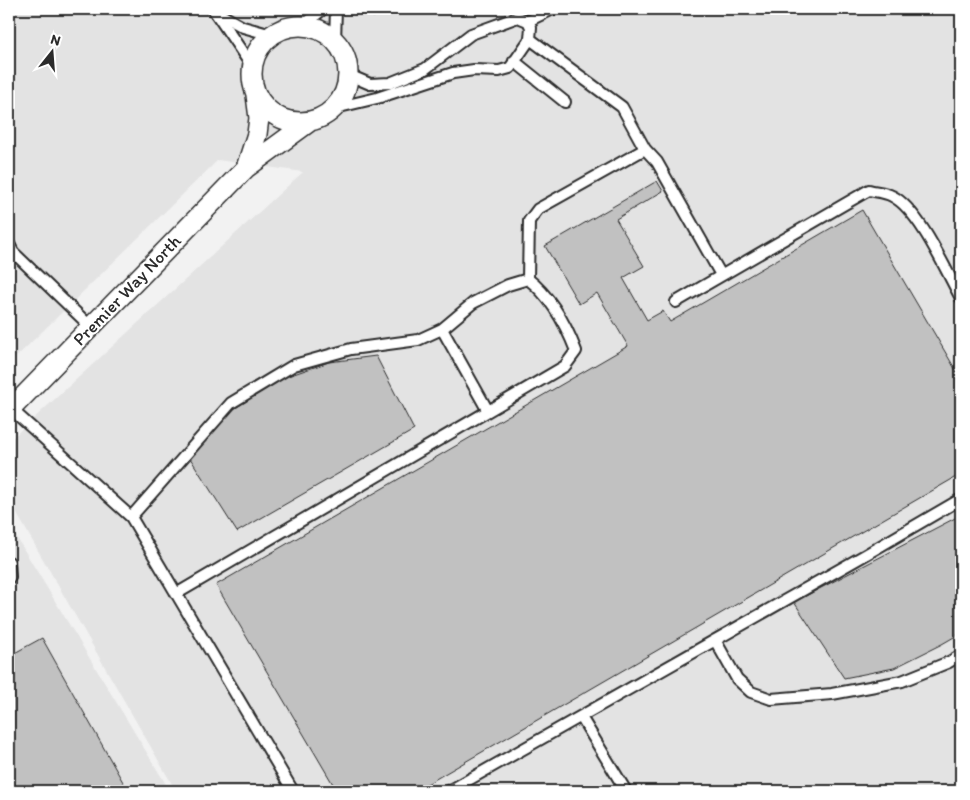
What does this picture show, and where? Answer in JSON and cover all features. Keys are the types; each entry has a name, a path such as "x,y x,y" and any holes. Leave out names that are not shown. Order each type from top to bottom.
{"street":[{"path":"272,35 287,27 303,26 319,29 331,36 341,47 347,60 349,75"},
{"name":"Premier Way North","path":"246,168 257,134 259,118 252,78 253,61 260,46 272,35"},
{"name":"Premier Way North","path":"10,410 246,168 309,122 322,118 335,108 347,89 349,75"},
{"path":"256,94 265,108 278,118 293,122 309,122"}],"lane":[{"path":"303,26 323,9"},
{"path":"335,41 336,9"},
{"path":"528,21 553,9"},
{"path":"215,11 243,27 272,35"},
{"path":"215,11 252,68"},
{"path":"335,108 377,98 453,73 474,70 499,71 510,68 530,39 532,27 528,21 518,17 471,34 425,69 390,83 370,84 349,75"},
{"path":"530,39 622,107 645,149 657,162 721,276"},
{"path":"514,62 565,102"},
{"path":"528,279 529,221 538,209 645,149"},
{"path":"676,302 869,190 891,195 903,203 922,228 961,298"},
{"path":"9,244 14,252 91,327"},
{"path":"131,517 231,403 294,365 351,349 418,340 442,329 474,303 508,285 528,279"},
{"path":"176,594 565,366 576,351 569,333 541,289 528,279"},
{"path":"442,329 488,411"},
{"path":"10,410 131,517 294,791"},
{"path":"449,791 865,556 961,499"},
{"path":"9,562 9,578"},
{"path":"715,640 736,679 751,692 771,699 832,694 902,681 949,662 961,655"},
{"path":"581,717 626,791"}],"shaded area":[{"path":"9,9 961,9 961,791 176,791 9,500 9,441 303,172 218,160 9,364"},
{"path":"9,525 170,791 9,791"}],"building":[{"path":"370,9 381,9 382,13 373,17"},
{"path":"657,181 663,191 616,219 644,266 623,278 647,320 663,311 670,322 862,210 961,379 961,474 415,791 337,791 216,585 628,346 597,293 579,304 545,246"},
{"path":"376,356 414,430 237,532 190,458 229,412 285,377 329,362"},
{"path":"961,515 961,633 894,668 844,678 794,602"},
{"path":"42,638 128,791 18,791 9,775 9,656"}]}
